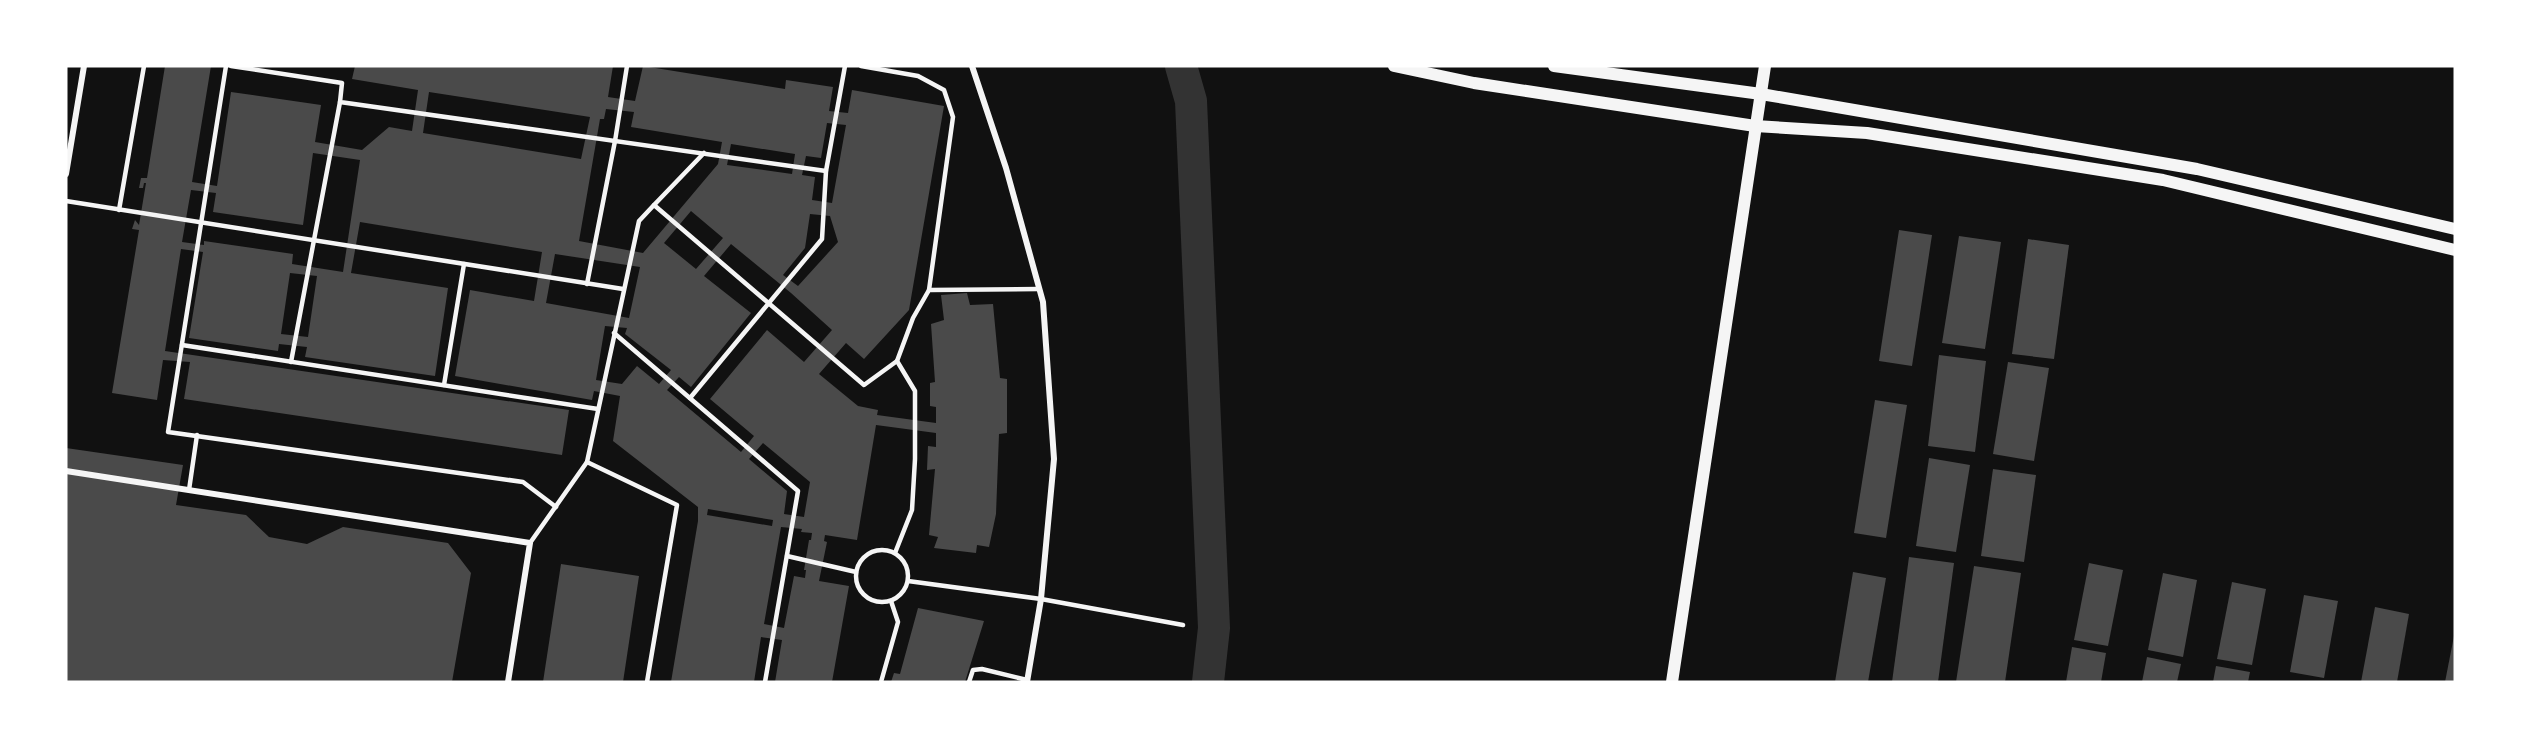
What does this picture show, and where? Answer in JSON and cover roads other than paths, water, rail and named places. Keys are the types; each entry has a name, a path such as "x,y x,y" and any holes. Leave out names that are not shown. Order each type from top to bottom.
{"main road":[{"path":"1394,66 1474,83 1755,126 1867,133 2163,180 2455,250"},
{"path":"1554,66 1761,94 2197,169 2455,229"},
{"path":"1672,682 1765,66"}],"street":[{"path":"66,174 84,66"},
{"path":"972,66 1006,168 1043,302 1054,459 1041,599 1027,681"},
{"path":"66,471 530,543 508,682"}],"lane":[{"path":"119,210 144,66"},
{"path":"226,66 168,432 523,482 556,507"},
{"path":"231,66 342,83 291,362"},
{"path":"587,284 627,66"},
{"path":"690,398 822,239 826,171 845,66"},
{"path":"654,205 864,385 897,361 913,318 929,290 952,117 944,90 918,76 861,66"},
{"path":"340,102 826,171"},
{"path":"530,543 587,462 639,221 704,153"},
{"path":"66,201 623,289"},
{"path":"444,385 464,264"},
{"path":"929,290 1039,289"},
{"path":"614,333 798,491 765,682"},
{"path":"182,345 598,409"},
{"path":"895,553 912,510 915,459 915,391 897,361"},
{"path":"189,490 197,435"},
{"path":"587,462 677,505 647,682"},
{"path":"878,550 895,553 906,564 908,581 905,589 891,601 882,603 865,597 859,590 856,572 863,557 878,550"},
{"path":"787,556 856,572"},
{"path":"908,581 1041,599 1183,625"},
{"path":"881,682 898,622 891,601"},
{"path":"969,682 973,670 982,669 1027,681"}],"waterway":[{"path":"1181,66 1191,101 1214,628 1208,682"}]}
